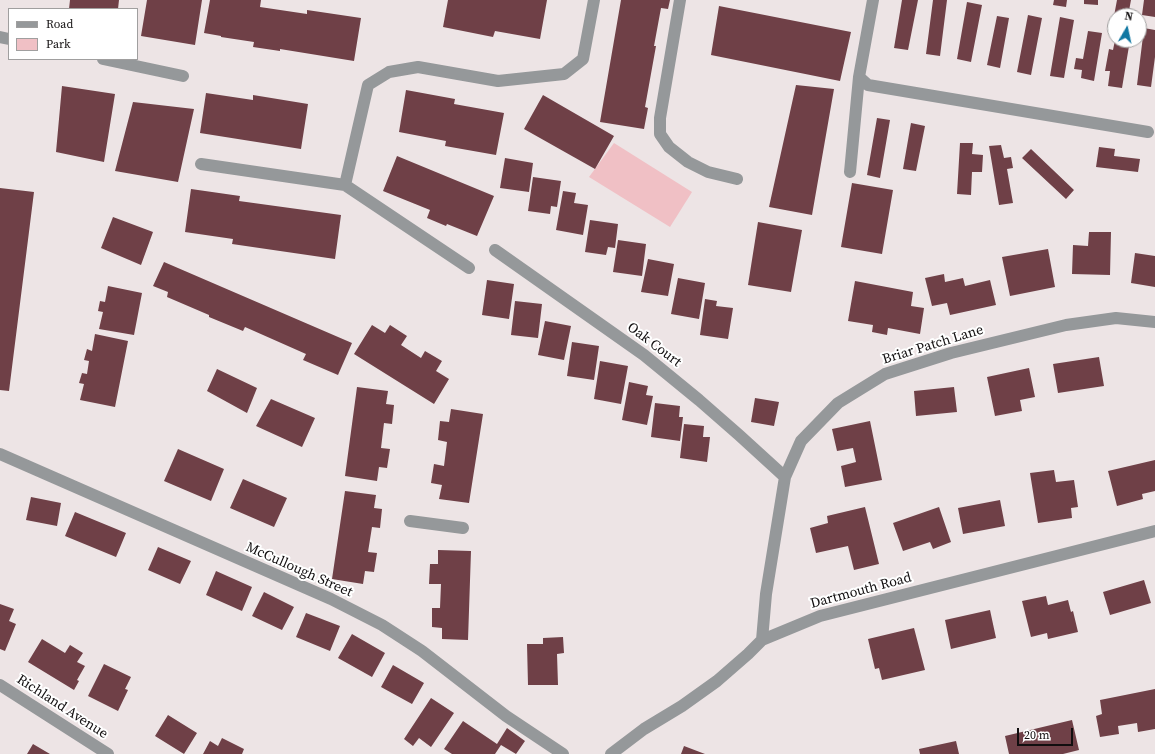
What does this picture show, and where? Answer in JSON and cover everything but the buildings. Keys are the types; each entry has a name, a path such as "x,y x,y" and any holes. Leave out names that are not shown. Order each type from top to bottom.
{"street":[{"path":"344,185 368,85 389,72 418,67 498,81 564,74 583,59 594,0"},
{"path":"680,0 660,118 660,134 668,147 688,162 708,172 737,179"},
{"path":"850,172 859,76 873,0"},
{"path":"108,60 183,76"},
{"path":"859,76 868,85 1148,132"},
{"path":"201,164 344,185 469,268"},
{"name":"Oak Court","path":"495,250 644,355 705,405 785,477"},
{"name":"Briar Patch Lane","path":"762,640 766,594 785,477 801,441 838,403 885,374 951,353 1066,325 1116,318 1155,322"},
{"name":"McCullough Street","path":"0,454 331,599 382,625 422,651 506,716 563,754"},
{"path":"410,521 463,528"},
{"name":"Dartmouth Road","path":"610,754 644,728 682,706 717,682 762,640 820,616 1155,531"},
{"name":"Richland Avenue","path":"0,685 108,754"}],"green space":[{"path":"614,143 692,192 670,227 589,177"}]}
